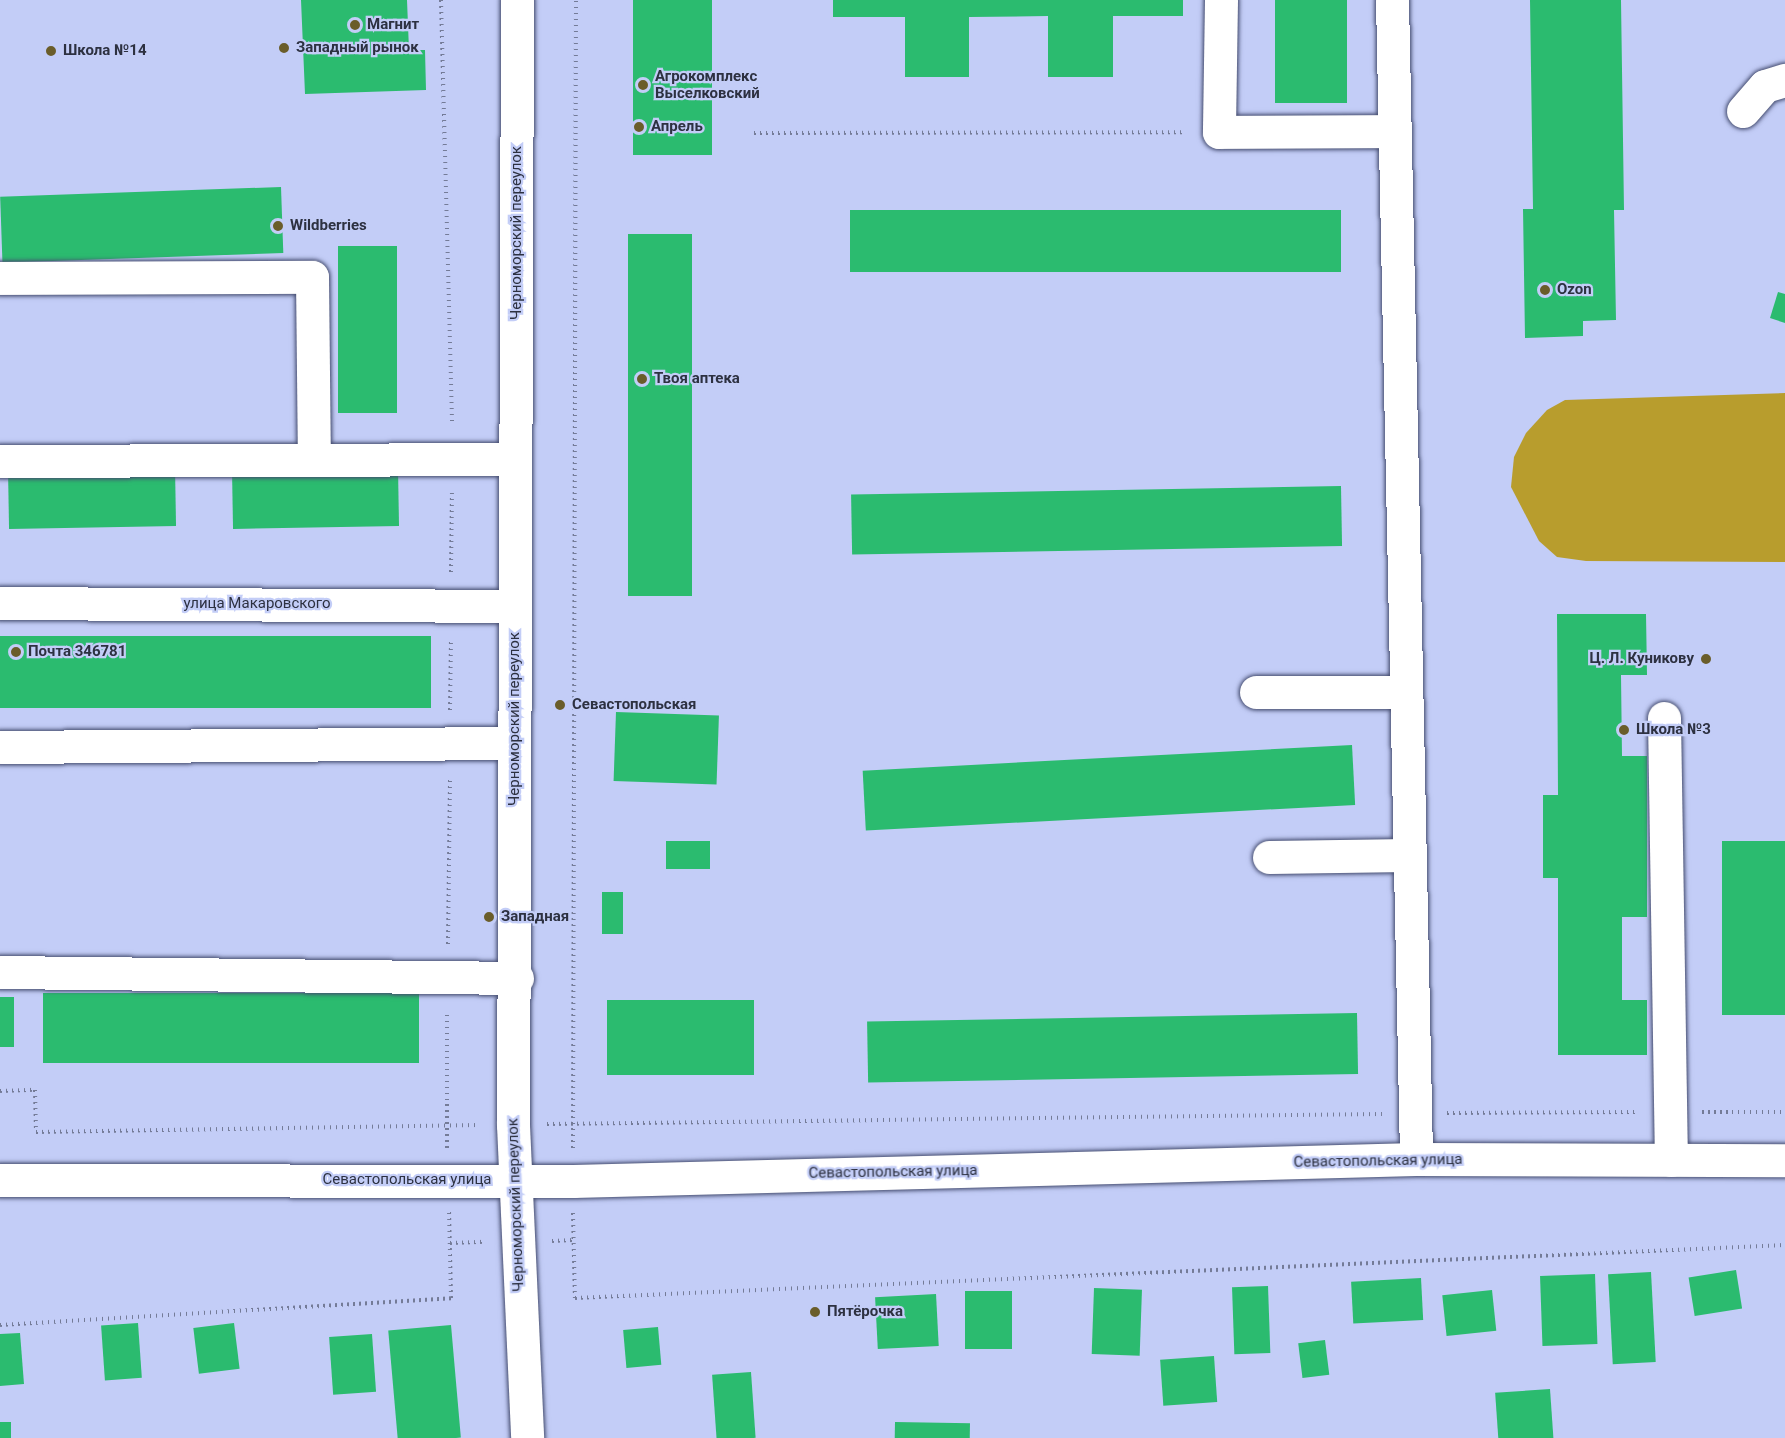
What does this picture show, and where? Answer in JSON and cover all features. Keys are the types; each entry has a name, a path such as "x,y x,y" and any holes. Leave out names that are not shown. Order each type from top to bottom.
{"street":[{"name":"Черноморский переулок","path":"517,0 514,606 517,978 513,1125 527,1438"},
{"path":"1221,0 1219,132 1395,131"},
{"path":"1392,0 1416,1159"},
{"path":"1743,111 1765,86 1785,80"},
{"path":"0,278 312,277 314,459"},
{"path":"0,460 515,459"},
{"name":"улица Макаровского","path":"0,603 514,606"},
{"path":"1256,692 1406,692"},
{"path":"1664,718 1671,1160"},
{"path":"0,747 514,743"},
{"path":"1269,857 1409,855"},
{"path":"0,972 447,979 517,978"},
{"name":"Севастопольская улица","path":"0,1180 573,1180 1416,1159 1785,1160"}],"path":[{"path":"0,1325 451,1298 446,1125 452,459 441,0"},
{"path":"576,0 573,1180 575,1298 1785,1245"},
{"path":"754,133 1219,132"},
{"path":"0,1091 35,1090 36,1132 1415,1113 1785,1112"}],"shaded area":[{"path":"1785,393 1785,562 1586,561 1557,557 1539,541 1511,487 1514,457 1526,433 1547,410 1565,400"}],"building":[{"name":"Магнит","path":"301,0 407,0 409,50 425,50 426,90 305,94"},
{"path":"633,0 712,0 712,155 633,155"},
{"path":"833,0 1183,0 1183,16 1113,16 1113,77 1048,77 1048,16 969,17 969,77 905,77 905,17 833,17"},
{"path":"1275,0 1347,0 1347,103 1275,103"},
{"path":"1530,0 1621,0 1624,210 1614,210 1616,320 1583,321 1583,336 1525,338 1523,209 1533,209"},
{"path":"281,187 283,253 2,263 0,197"},
{"path":"850,210 1341,210 1341,272 850,272"},
{"path":"628,234 692,234 692,596 628,596"},
{"path":"338,246 397,246 397,413 338,413"},
{"path":"1778,292 1785,294 1785,323 1770,318"},
{"path":"175,467 176,526 9,529 8,470"},
{"path":"398,468 399,526 233,529 232,471"},
{"path":"1341,486 1342,546 852,555 851,495"},
{"path":"1557,614 1646,614 1647,675 1621,675 1622,756 1647,756 1647,917 1622,917 1622,1000 1647,1000 1647,1055 1558,1055 1558,878 1543,878 1543,795 1558,795"},
{"path":"0,636 431,636 431,708 0,708"},
{"path":"616,712 719,716 717,785 614,781"},
{"path":"1352,745 1355,805 866,831 863,771"},
{"path":"666,841 710,841 710,869 666,869"},
{"path":"1722,841 1785,841 1785,1015 1722,1015"},
{"path":"602,892 623,892 623,934 602,934"},
{"path":"43,993 419,993 419,1063 43,1063"},
{"path":"0,997 14,997 14,1047 0,1047"},
{"path":"607,1000 754,1000 754,1075 607,1075"},
{"path":"1357,1013 1358,1074 868,1083 867,1022"},
{"path":"1736,1270 1742,1309 1695,1316 1689,1278"},
{"path":"1651,1272 1656,1362 1613,1364 1608,1274"},
{"path":"1595,1274 1597,1344 1542,1346 1540,1276"},
{"path":"1421,1278 1423,1320 1353,1324 1351,1282"},
{"path":"1268,1286 1270,1353 1234,1354 1232,1287"},
{"path":"1094,1288 1142,1290 1140,1356 1092,1354"},
{"path":"1492,1290 1496,1331 1447,1336 1442,1295"},
{"path":"965,1291 1012,1291 1012,1349 965,1349"},
{"path":"936,1294 939,1346 878,1349 875,1297"},
{"path":"138,1323 142,1378 105,1380 101,1326"},
{"path":"234,1323 240,1369 199,1374 193,1328"},
{"path":"451,1325 461,1438 398,1438 388,1330"},
{"path":"658,1327 661,1365 626,1368 623,1330"},
{"path":"20,1333 24,1384 0,1386 0,1334"},
{"path":"372,1334 376,1392 333,1395 329,1337"},
{"path":"1325,1340 1329,1375 1302,1378 1298,1343"},
{"path":"1214,1356 1217,1402 1163,1406 1160,1360"},
{"path":"751,1372 756,1438 717,1438 712,1375"},
{"path":"1550,1389 1553,1438 1498,1438 1495,1393"},
{"path":"0,1422 11,1422 11,1438 0,1438"},
{"path":"895,1422 970,1423 970,1438 895,1438"}],"place":[{"name":"Магнит","path":"355,25"},
{"name":"Западный рынок","path":"284,48"},
{"name":"Школа №14","path":"51,51"},
{"name":"Агрокомплекс Выселковский","path":"643,85"},
{"name":"Апрель","path":"639,127"},
{"name":"Wildberries","path":"278,226"},
{"name":"Ozon","path":"1545,290"},
{"name":"Твоя аптека","path":"642,379"},
{"name":"Почта 346781","path":"16,652"},
{"name":"Ц. Л. Куникову","path":"1706,659"},
{"name":"Севастопольская","path":"560,705"},
{"name":"Школа №3","path":"1624,730"},
{"name":"Западная","path":"489,917"},
{"name":"Пятёрочка","path":"815,1312"}]}
